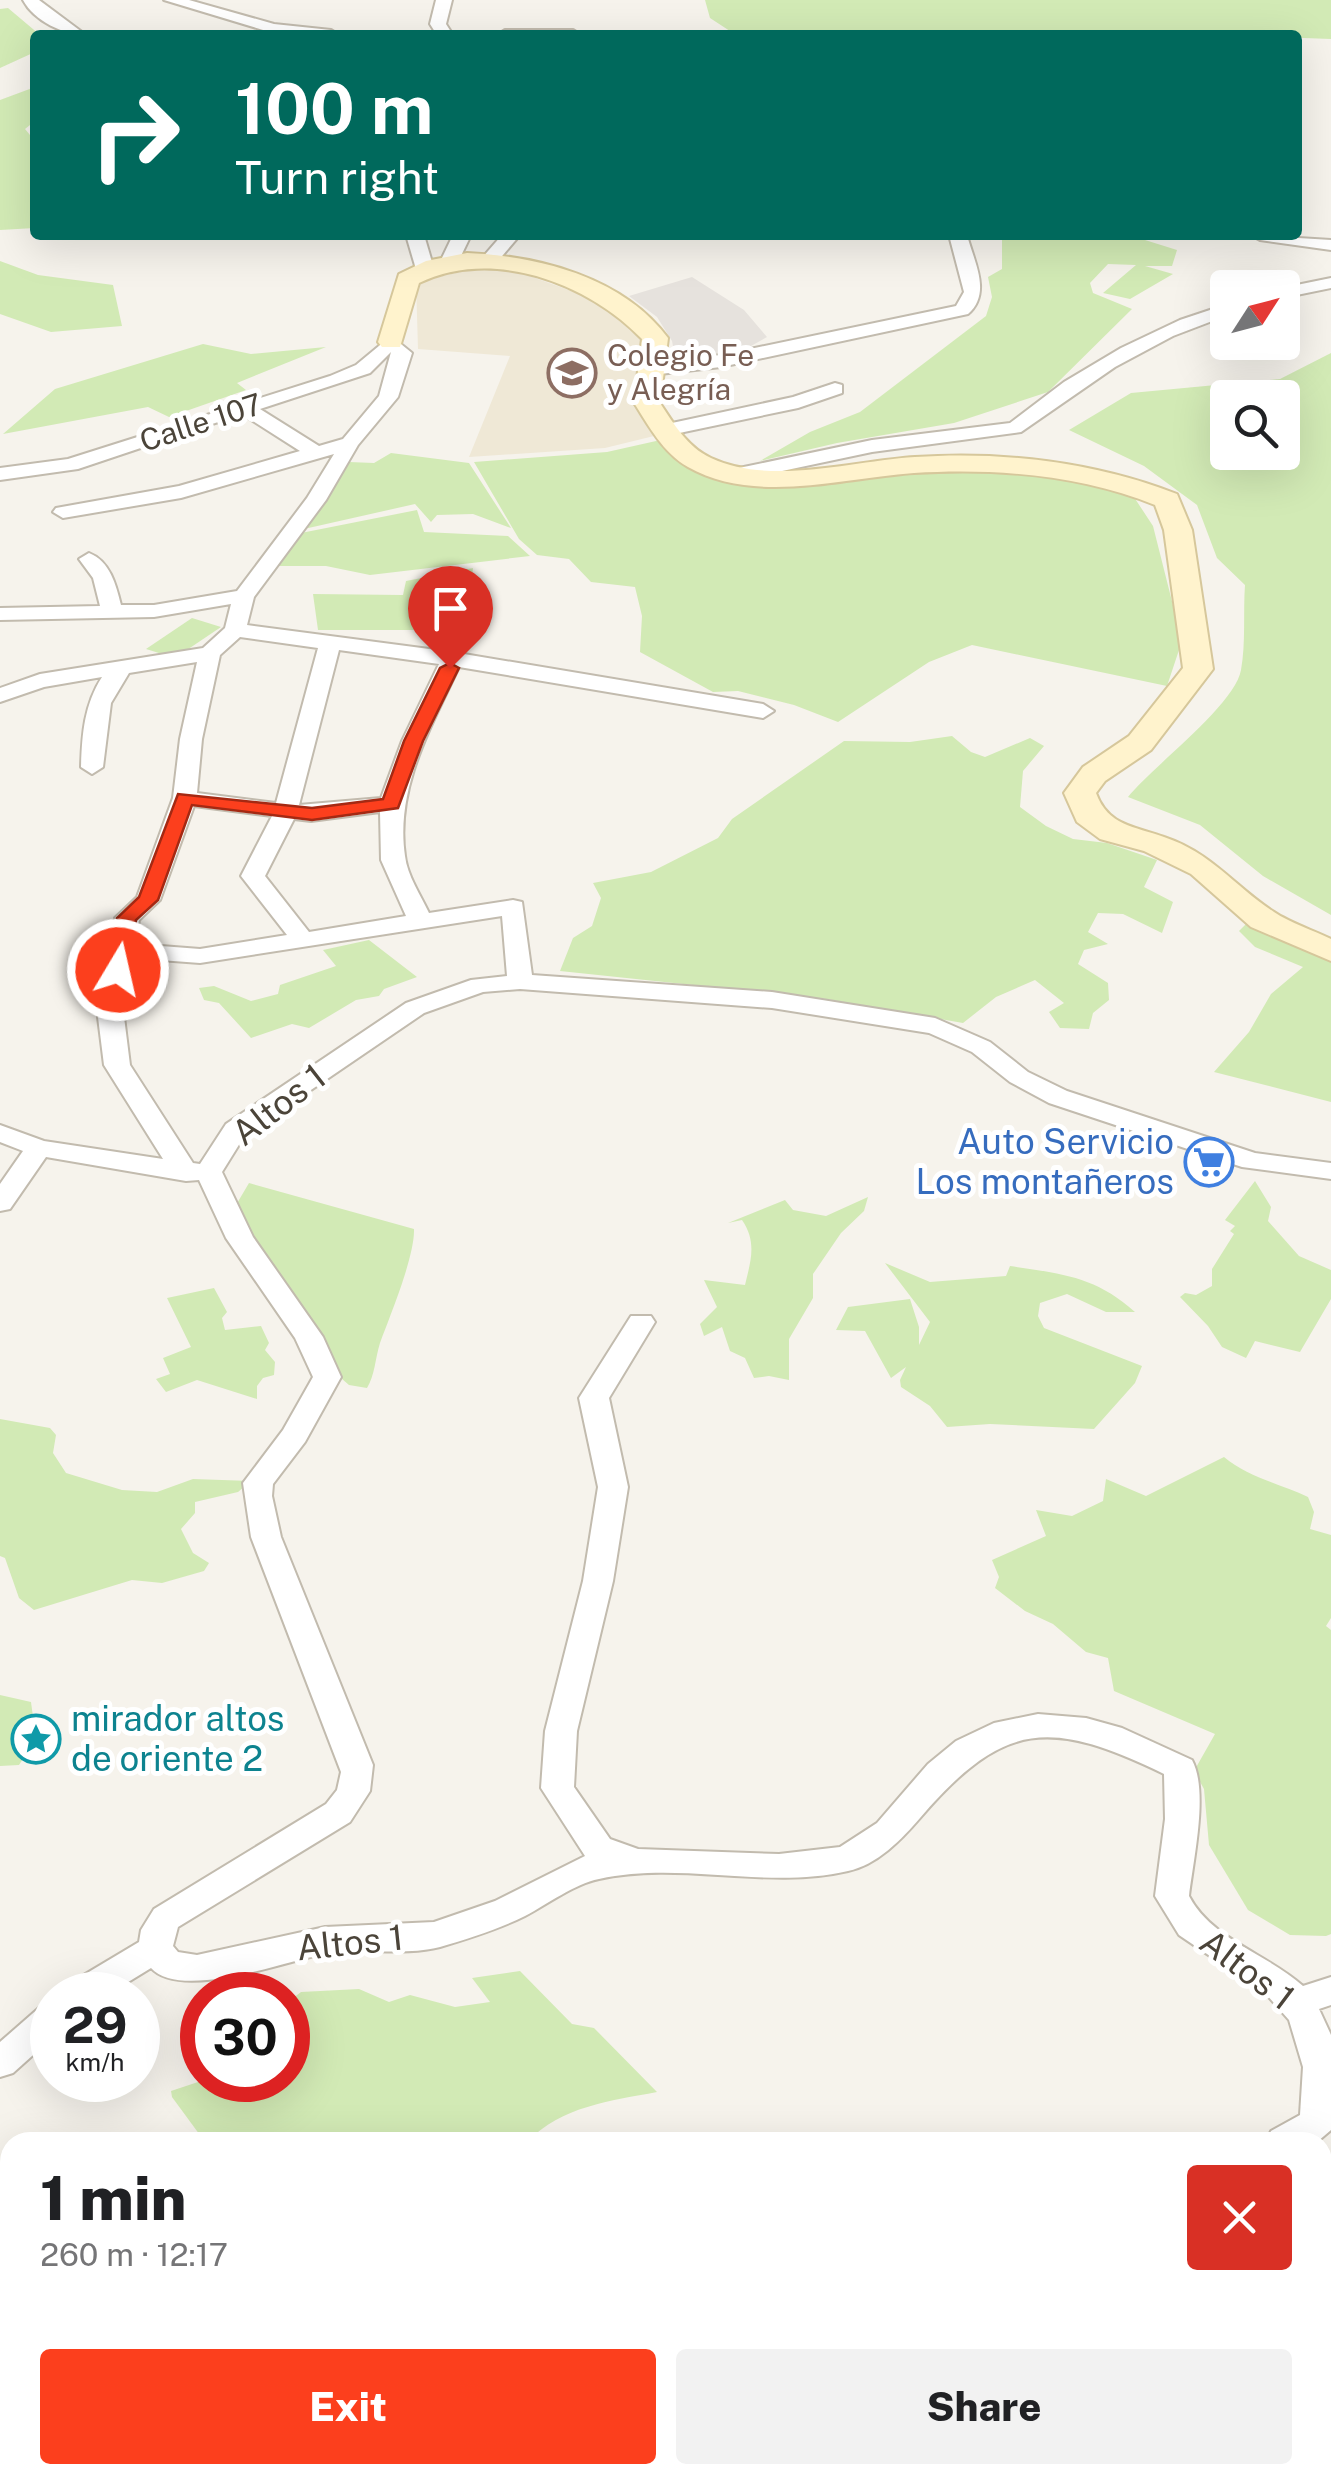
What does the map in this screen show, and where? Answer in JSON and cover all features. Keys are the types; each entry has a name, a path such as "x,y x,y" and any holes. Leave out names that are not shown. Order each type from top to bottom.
{"street":[{"path":"31,0 70,30"},
{"path":"172,0 289,30"},
{"path":"442,30 438,24 444,0"},
{"path":"423,240 446,255 491,258 576,284 632,312 655,338 647,402 681,451 702,464 740,474 783,477 960,464 1131,484 1167,500 1178,530 1198,669 1140,744 1094,774 1080,793 1088,815 1111,832 1155,844 1202,867 1263,920 1331,950"},
{"path":"491,258 507,240"},
{"path":"652,369 720,361 962,310 971,302 973,292 959,240"},
{"path":"1296,240 1331,245"},
{"path":"198,1172 117,1065 111,1017 127,918 148,900 185,798 191,738 210,654 235,630 244,596 316,500 350,443 388,397 403,353 391,342 403,287 446,255"},
{"path":"1300,290 1331,284"},
{"path":"740,474 872,446 994,432 1034,421 1068,388 1158,335 1210,315"},
{"name":"Calle 107","path":"0,474 50,471 72,465 364,369 391,342"},
{"path":"665,430 798,402 835,389"},
{"path":"243,407 317,453"},
{"path":"63,512 154,498 350,443"},
{"path":"89,559 102,577 112,610"},
{"path":"0,614 154,611 244,596"},
{"path":"235,630 452,659 764,711"},
{"path":"305,942 253,876 285,813 330,642"},
{"path":"0,695 40,681 210,654"},
{"path":"421,922 393,860 391,804 413,741 452,659"},
{"path":"92,768 95,717 106,684 120,670"},
{"path":"185,798 285,813 348,811 391,804"},
{"path":"122,950 200,956 513,907 520,982"},
{"name":"Altos 1","path":"1310,2130 1329,2092 1323,2046 1297,2002 1279,1985 1198,1935 1172,1896 1182,1818 1180,1768 1122,1740 1086,1730 1038,1726 1005,1731 981,1741 940,1773 889,1832 847,1859 779,1867 636,1862 590,1867 507,1910 435,1934 325,1940 197,1969 168,1964 154,1949 158,1930 166,1918 338,1813 351,1798 359,1779 357,1765 266,1537 257,1496 258,1483 295,1435 327,1377 309,1337 198,1172 235,1130 415,1008 480,985 520,982 772,1000 935,1026 981,1047 1018,1078 1058,1097 1251,1160 1331,1172"},
{"path":"0,1133 39,1148 198,1172"},
{"path":"0,1203 39,1148"},
{"path":"636,1862 598,1848 556,1788 561,1730 598,1581 613,1487 594,1398 641,1322"},
{"path":"116,1972 154,1949"},
{"path":"1297,2002 1331,1991"},
{"path":"0,2063 30,2036"}],"shaded area":[{"name":"Colegio Fe y Alegría","path":"496,264 616,307 646,342 632,404 654,436 605,448 469,457 510,356 418,349 416,282"},
{"path":"692,277 744,310 767,337 751,346 676,362 672,341 657,317 629,296"}],"green space":[{"path":"705,0 1331,0 1331,39 1302,38 1302,30 728,30 710,18"},
{"path":"8,8 34,30 30,30 30,54 0,68 0,9"},
{"path":"30,89 30,125 25,129 30,135 30,228 0,230 0,100"},
{"path":"1002,240 1145,240 1177,250 1172,266 1145,266 1173,274 1130,299 1103,293 1136,265 1108,264 1090,283 1093,293 1132,309 1048,392 954,423 760,461 810,432 860,412 986,316 992,297 988,277 1002,269"},
{"path":"0,261 38,275 113,285 122,326 51,332 0,314"},
{"path":"203,344 251,354 326,347 237,383 246,390 169,417 148,407 3,434 55,389"},
{"path":"1331,353 1331,915 1263,876 1200,825 1128,797 1209,717 1235,684 1243,660 1245,585 1217,558 1197,505 1144,466 1069,430 1131,393 1210,386 1210,470 1300,470 1300,380 1269,380 1280,379"},
{"path":"665,439 722,473 1000,470 1128,488 1153,526 1182,641 1167,686 972,645 929,662 838,722 794,705 738,691 713,692 640,652 642,616 635,587 591,582 569,559 537,555 519,539 474,462 607,452"},
{"path":"391,453 469,463 511,528 473,514 437,515 431,522 415,504 304,529 349,462 374,463"},
{"path":"417,510 424,532 508,536 530,556 370,575 326,566 278,566 301,533"},
{"path":"473,568 470,596 462,599 459,623 424,630 318,630 313,594 403,595 406,581"},
{"path":"192,618 221,627 175,658 146,649"},
{"path":"952,736 971,752 985,757 1030,738 1044,746 1023,771 1020,807 1073,839 1107,843 1157,860 1144,887 1173,902 1162,933 1123,914 1098,913 1088,932 1108,944 1084,950 1078,964 1108,983 1109,1000 1093,1013 1089,1029 1060,1028 1049,1012 1064,1003 1035,980 996,997 963,1023 826,999 560,971 573,938 592,926 601,898 593,883 651,872 718,838 732,819 844,741 910,742"},
{"path":"1249,921 1331,956 1331,1102 1214,1072 1249,1032 1271,994 1303,967 1255,947 1239,931"},
{"path":"369,940 417,977 384,989 379,996 356,1000 309,1028 292,1024 251,1038 219,1003 204,1000 199,988 214,986 251,1001 278,994 280,985 336,966 323,950"},
{"path":"1255,1181 1271,1207 1268,1221 1299,1256 1331,1270 1331,1299 1300,1352 1255,1341 1246,1358 1222,1347 1180,1297 1185,1293 1196,1295 1212,1286 1212,1269 1234,1234 1230,1231 1235,1226 1225,1220"},
{"path":"249,1183 414,1229 406,1270 367,1388 349,1385 334,1372 236,1205"},
{"path":"868,1197 864,1211 841,1233 813,1274 813,1298 789,1339 789,1380 754,1378 745,1358 730,1351 722,1327 704,1336 700,1324 717,1307 704,1280 745,1285 749,1267 751,1244 747,1228 742,1220 728,1223 785,1200 793,1210 826,1216"},
{"path":"885,1263 930,1282 1006,1276 1010,1266 1092,1284 1135,1312 1106,1312 1067,1294 1040,1303 1038,1316 1044,1328 1142,1366 1135,1383 1094,1429 990,1424 947,1427 930,1406 901,1387 906,1367 891,1378 865,1331 836,1330 848,1307 910,1299 919,1327 919,1345 930,1322"},
{"path":"214,1288 227,1312 222,1318 225,1330 261,1326 269,1343 265,1350 275,1362 274,1375 263,1378 257,1386 257,1399 197,1380 166,1392 156,1379 170,1374 163,1358 191,1347 167,1298"},
{"path":"0,1419 50,1428 56,1435 53,1453 66,1473 122,1490 157,1492 193,1479 251,1481 238,1492 195,1502 195,1513 181,1529 193,1553 209,1563 204,1571 162,1583 132,1580 34,1610 19,1598 5,1558 0,1556"},
{"path":"1224,1457 1254,1475 1308,1497 1314,1512 1310,1529 1331,1535 1331,1618 1326,1626 1331,1630 1331,1934 1326,1936 1290,1935 1248,1910 1209,1845 1204,1789 1194,1771 1215,1734 1114,1691 1108,1658 1086,1652 1053,1624 1025,1611 995,1588 999,1577 992,1560 1046,1536 1036,1510 1072,1516 1103,1501 1106,1479 1146,1496"},
{"path":"0,1695 31,1702 36,1739 19,1765 0,1766"},
{"path":"520,1971 572,2024 594,2028 657,2092 571,2113 539,2132 198,2132 172,2097 171,2091 180,2088 180,2102 310,2102 310,1992 359,1989 389,2002 410,1995 455,2007 490,2002 472,1978"}],"place":[{"name":"Colegio Fe y Alegría","path":"572,373"},
{"name":"Auto Servicio Los montañeros","path":"1209,1162"},
{"name":"mirador altos de oriente 2","path":"36,1739"}],"route":[{"path":"118,970 127,918 148,900 185,798 237,808 312,814 391,804 413,741 450,668"}]}
